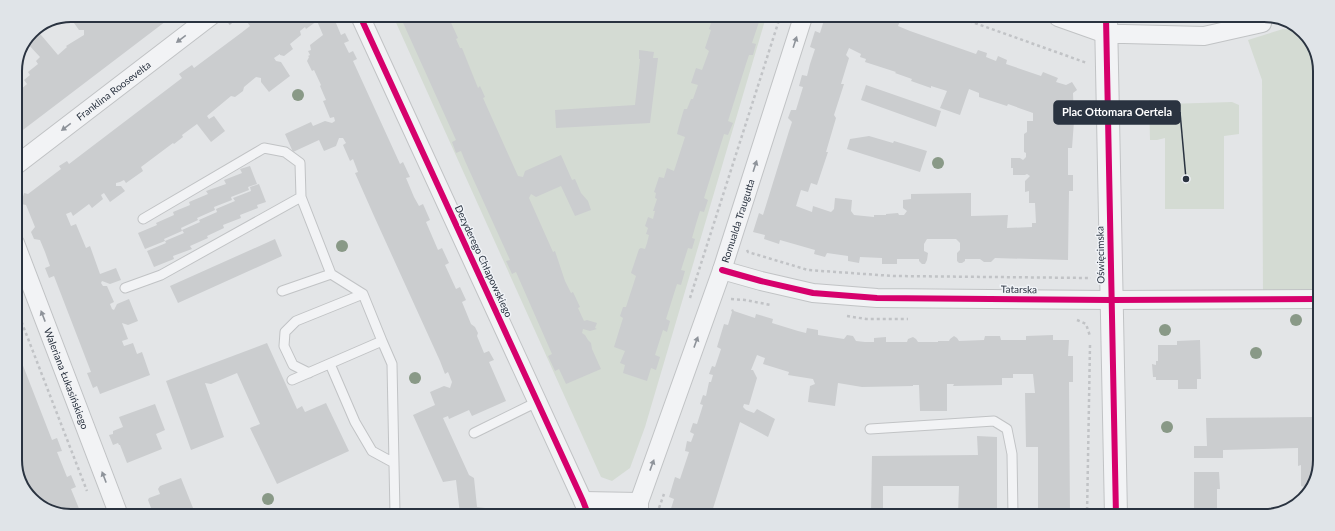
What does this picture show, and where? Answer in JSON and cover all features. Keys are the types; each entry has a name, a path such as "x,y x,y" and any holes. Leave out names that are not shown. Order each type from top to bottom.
{"street":[{"name":"Franklina Roosevelta","path":"22,161 218,22"},
{"name":"Dezyderego Chłapowskiego","path":"363,22 586,508"},
{"name":"Romualda Traugutta","path":"639,508 722,270 801,22"},
{"path":"1082,22 1106,26 1204,36 1262,22"},
{"name":"Oświęcimska","path":"1106,26 1116,509"},
{"name":"Waleriana Łukasińskiego","path":"22,245 117,509"},
{"name":"Tatarska","path":"722,270 813,293 877,298 1111,300 1313,299"},
{"path":"586,508 639,508"}],"lane":[{"path":"143,219 264,148 285,152 300,163 301,197 331,274 363,294 392,364 395,509"},
{"path":"125,288 161,275 301,197"},
{"path":"282,291 331,274"},
{"path":"309,373 293,365 284,346 286,332 296,321 363,294"},
{"path":"292,380 382,341"},
{"path":"330,364 355,422 372,451 394,463"},
{"path":"474,433 538,402"},
{"path":"870,429 994,421 1007,429 1012,454 1012,509"}],"path":[{"path":"690,299 778,22"},
{"path":"972,22 1089,64"},
{"path":"22,184 27,180"},
{"path":"745,247 748,252 808,270 893,276 1094,278"},
{"path":"729,299 740,299 776,305"},
{"path":"844,316 866,319 913,319"},
{"path":"1070,320 1077,320 1086,324 1090,335 1087,509"},
{"path":"22,323 88,492"},
{"path":"659,509 664,492"}],"shaded area":[{"path":"396,22 765,22 645,427 630,468 612,481 601,477"},
{"path":"1283,29 1290,29 1303,41 1312,61 1313,298 1263,297 1262,80 1248,40"},
{"path":"1149,100 1167,104 1232,102 1239,105 1239,134 1224,136 1224,209 1165,209 1165,138 1150,140"}],"building":[{"path":"73,22 165,22 22,131 22,88 27,84 24,80 30,75 28,72 38,64 36,61 40,57 29,45 30,44 40,33 58,55 67,47 66,46 84,35 84,30 79,30"},
{"path":"247,22 316,22 306,29 305,27 300,31 301,35 290,44 293,49 284,56 280,54 274,58 276,61 281,62 290,76 269,92 261,82 261,78 256,77 244,87 243,91 235,97 231,96 207,116 209,119 214,116 225,131 211,142 197,124 182,135 183,137 174,144 173,143 141,167 143,171 126,183 124,180 116,183 116,186 121,186 125,191 110,202 104,193 101,195 103,199 92,208 89,204 73,216 71,212 66,214 71,226 76,224 86,248 90,246 100,274 116,268 121,280 110,284 102,281 101,283 103,286 107,286 114,302 110,304 112,309 114,310 117,304 129,299 138,321 128,325 122,323 128,339 122,341 124,346 133,343 137,354 142,352 150,375 100,394 97,386 93,388 87,373 91,372 54,276 49,278 45,268 50,266 40,240 34,239 31,232 35,227 26,205 22,204 24,193 28,194 61,169 59,166 67,161 69,164 182,78 179,74 192,65 194,68 250,26"},
{"path":"317,22 336,22 341,35 345,33 349,41 344,43 349,53 353,51 357,59 353,61 400,164 403,162 410,177 406,178 414,197 419,206 423,204 430,220 426,222 438,250 442,248 449,263 445,265 456,289 460,287 466,300 462,302 471,324 475,327 478,333 477,336 484,353 489,351 494,360 489,362 506,401 472,416 469,410 449,419 448,416 443,418 469,475 474,478 477,507 493,509 459,509 456,480 443,482 413,415 435,405 430,392 444,386 450,388 452,382 448,372 445,374 374,216 355,173 358,172 353,159 350,161 343,145 346,143 343,138 339,138 336,146 324,151 319,140 293,152 285,134 311,122 313,126 325,121 332,123 335,121 334,117 330,118 323,101 326,100 320,86 321,85 314,70 312,71 307,61 308,56 310,55 308,51 311,50 310,45 323,35"},
{"path":"403,22 451,22 458,38 456,39 460,48 462,48 478,88 480,86 485,97 483,98 518,176 523,177 525,171 561,155 572,180 575,179 581,193 588,201 591,210 575,216 561,186 536,197 531,194 529,198 553,252 555,251 565,281 571,293 573,292 580,307 578,308 584,321 587,320 597,323 595,328 597,329 590,331 583,329 582,333 591,343 592,349 601,369 566,384 559,369 555,371 548,356 552,354 516,272 512,274 506,261 510,260 461,151 456,153 452,142 456,140"},
{"path":"711,22 759,22 752,43 756,44 753,55 749,55 728,121 733,123 728,135 724,134 704,198 708,200 704,212 700,211 692,238 695,239 692,249 688,248 681,270 685,271 681,285 677,284 666,319 670,321 667,332 663,330 655,355 660,357 656,370 651,368 647,381 623,373 625,365 620,363 625,351 614,347 623,318 620,316 623,307 626,307 636,276 631,273 639,249 645,249 647,243 649,235 646,234 648,228 645,226 648,217 653,219 655,211 653,211 657,199 655,198 656,193 654,192 659,177 664,178 667,168 674,171 685,137 677,134 684,109 687,109 691,99 693,99 698,85 691,83 696,68 702,70 709,51 705,48 711,30 709,29"},
{"path":"823,22 900,22 898,26 910,31 976,54 978,50 987,53 986,57 996,61 998,56 1007,60 1006,64 1041,76 1043,72 1058,78 1056,82 1066,85 1072,82 1077,90 1073,93 1074,121 1072,148 1068,148 1068,175 1073,175 1073,191 1069,191 1068,260 995,258 991,262 984,262 980,259 965,259 962,263 959,263 957,261 957,253 960,250 960,243 956,239 927,239 924,244 924,251 928,253 925,264 922,264 919,259 897,259 897,264 882,264 882,258 860,257 859,263 848,261 848,256 827,253 825,257 814,254 815,250 780,240 779,244 764,239 765,235 753,232 759,213 763,215 792,122 788,118 791,110 796,110 803,87 799,86 802,75 807,76 815,49 810,47 815,31 820,33","holes":["849,48 861,54 860,57 866,59 865,62 896,72 895,73 912,79 911,81 931,88 931,86 947,91 940,108 960,115 969,89 979,93 979,97 1007,106 1008,104 1033,113 1033,121 1027,121 1027,132 1024,134 1024,152 1026,153 1026,157 1023,160 1020,158 1011,158 1011,168 1013,168 1013,175 1027,174 1030,176 1025,181 1025,192 1029,191 1029,203 1035,203 1036,223 1032,223 1032,227 1007,228 1008,215 971,216 971,193 911,194 911,199 903,200 903,208 907,211 904,215 899,215 898,213 874,215 874,217 854,215 851,211 852,200 835,198 834,209 831,212 813,206 812,212 796,206 801,190 808,192 811,183 817,185 828,152 826,152 836,118 834,115 844,84 841,84 849,58 846,55"]},
{"path":"639,50 654,52 653,58 658,58 650,123 556,128 555,110 635,105 640,59"},
{"path":"866,85 941,111 936,127 861,100"},
{"path":"869,136 893,143 894,141 927,151 920,172 847,149 850,139"},
{"path":"250,166 257,184 248,187 249,190 231,197 232,200 214,207 215,210 197,218 198,220 181,228 182,231 164,239 165,241 145,249 138,233 157,225 156,223 174,215 173,212 190,205 189,202 208,194 206,191 226,184 224,180 242,173 240,169"},
{"path":"259,184 266,202 257,205 258,208 240,215 241,218 223,225 224,228 207,236 208,238 190,246 192,249 173,256 174,259 154,267 147,251 184,233 182,230 217,212 216,209 235,201 233,198 251,191 250,187"},
{"path":"275,239 282,256 178,303 170,286"},
{"path":"733,309 734,311 755,318 756,314 773,319 772,323 806,333 807,328 818,330 818,335 844,339 847,335 853,336 856,341 865,342 874,342 874,338 886,337 886,342 907,342 908,339 913,337 918,342 938,342 949,341 954,336 959,341 984,340 985,336 1000,336 1001,340 1026,340 1026,336 1053,335 1053,340 1069,340 1068,356 1073,356 1073,382 1069,382 1070,509 1038,509 1038,447 1026,447 1025,393 1035,393 1033,374 1013,374 1013,378 1002,378 1002,385 953,386 954,384 947,384 947,411 920,411 919,385 862,387 838,383 835,406 808,402 810,386 815,384 813,379 788,375 789,372 763,364 765,358 757,355 751,370 753,370 757,378 749,405 744,404 743,407 754,413 757,409 775,419 768,437 740,422 713,509 671,509 674,499 669,497 675,477 680,479 689,452 685,451 687,441 691,442 694,434 690,432 693,423 697,424 703,405 700,404 703,395 706,396 709,382 711,382 713,375 709,374 712,366 715,367 721,349 717,347 724,324 728,325 732,312 731,310"},
{"path":"1200,340 1201,379 1197,379 1197,389 1178,389 1178,380 1156,380 1156,377 1153,377 1152,364 1156,365 1156,361 1158,361 1158,345 1177,345 1177,341"},
{"path":"267,343 297,409 302,406 305,412 326,403 349,451 277,484 250,428 260,424 237,373 211,384 205,383 224,437 191,450 166,381"},
{"path":"22,363 52,440 57,438 62,451 57,452 67,477 71,475 76,487 71,489 79,509 64,509 44,501 32,490 25,476 22,463"},
{"path":"155,404 165,430 156,434 162,449 127,463 120,445 118,443 113,445 109,435 113,434 113,431 123,427 119,417"},
{"path":"1313,417 1313,467 1304,488 1301,486 1301,465 1298,466 1298,448 1223,450 1223,458 1194,458 1194,446 1207,446 1206,418"},
{"path":"977,436 997,437 997,509 958,509 959,486 883,486 883,509 871,509 872,456 978,455"},
{"path":"1194,472 1219,472 1220,489 1217,489 1217,509 1194,509"},
{"path":"181,478 193,509 151,509 148,500 149,498 160,494 158,489 160,486"}],"cycle path":[{"path":"363,22 586,509"},
{"path":"1106,22 1116,509"},
{"path":"722,270 813,293 877,298 1111,300 1313,299"}],"place":[{"name":"Plac Ottomara Oertela","path":"1186,179"}]}
